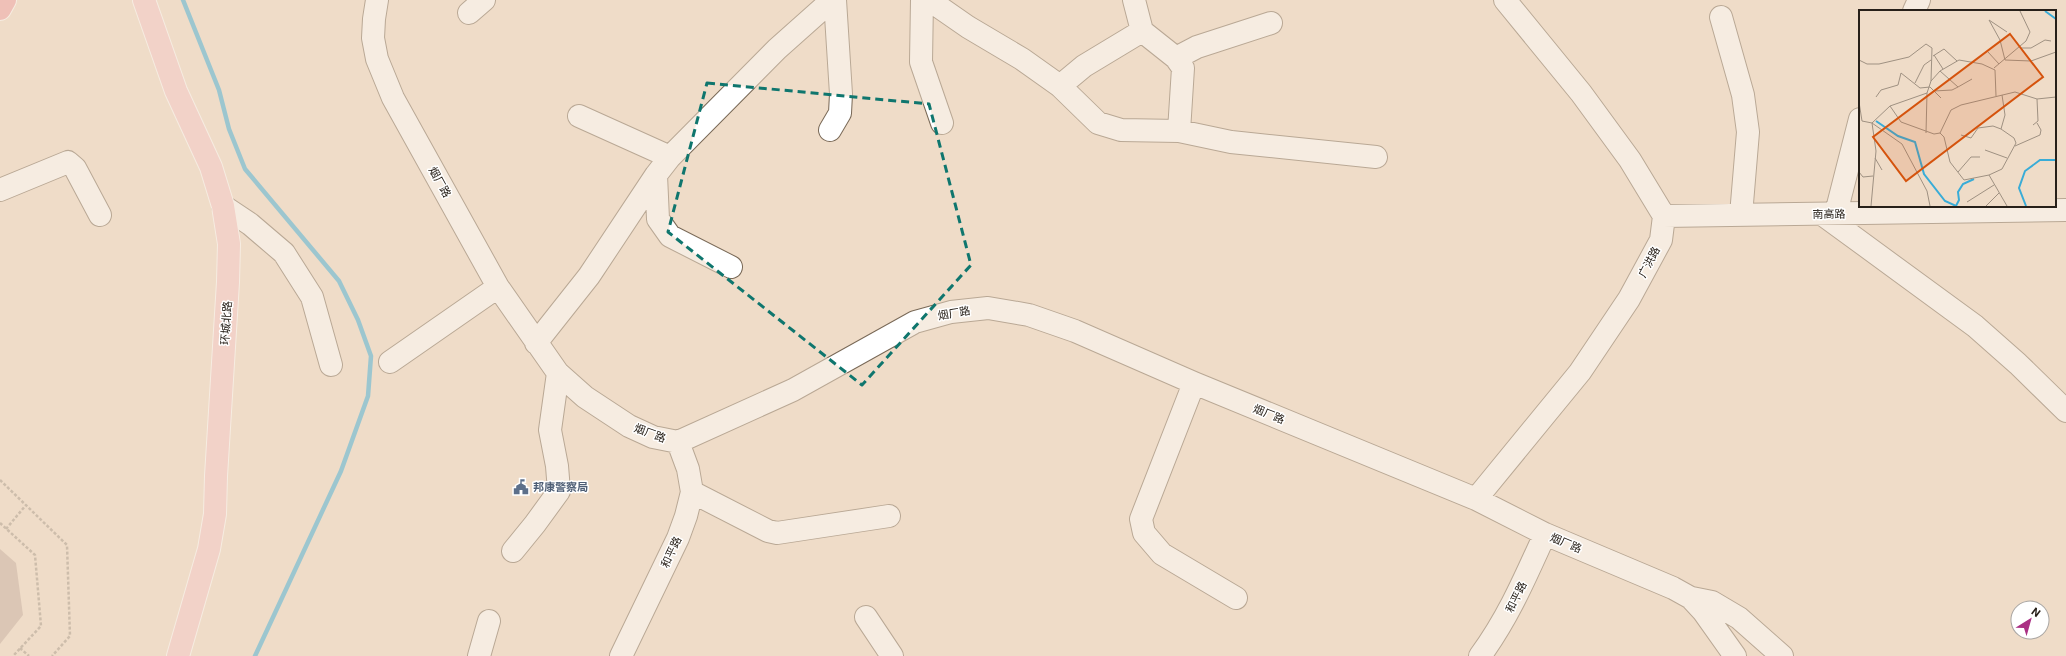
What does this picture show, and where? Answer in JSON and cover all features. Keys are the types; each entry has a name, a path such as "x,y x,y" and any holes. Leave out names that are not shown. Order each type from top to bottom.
{"highway":[{"path":"0,9 5,0"}],"main road":[{"name":"环城北路","path":"144,0 176,91 211,167 223,206 229,244 215,514 209,549 178,656"}],"street":[{"name":"烟厂路","path":"377,0 373,38 377,59 393,98 498,287 558,373 585,397 629,426 653,437 678,442 792,390 915,322 950,312 988,308 1030,315 1075,331 1476,499 1544,534 1673,588 1691,598 1703,610 1735,656"},
{"path":"830,130 840,113 841,94 834,0"},
{"path":"536,343 589,276 656,175 670,157 778,50 834,0"},
{"path":"922,0 921,62 942,123"},
{"path":"928,0 968,27 1022,59 1060,86 1098,122 1121,130 1179,131 1230,142 1376,157"},
{"path":"1134,0 1142,31 1176,58 1183,68 1179,131"},
{"path":"1505,0 1581,92 1630,160 1664,216"},
{"path":"1914,10 1919,0"},
{"path":"1721,17 1743,95 1748,132 1741,215"},
{"path":"1176,58 1197,47 1271,23"},
{"path":"1060,86 1084,66 1142,31"},
{"path":"579,116 670,157"},
{"path":"1859,122 1829,214 1975,326 2018,364 2066,411"},
{"path":"0,190 68,162 75,168 100,215"},
{"path":"656,175 658,219 670,236 731,268"},
{"path":"223,206 250,224 284,253 312,297 331,365"},
{"name":"南高路","path":"1664,216 2066,210"},
{"name":"广洪路","path":"1476,499 1580,372 1630,299 1661,240 1664,216"},
{"path":"390,362 498,287"},
{"path":"513,551 535,524 559,490 557,466 550,430 558,373"},
{"path":"1194,382 1141,519 1144,533 1162,554 1236,598"},
{"name":"和平路","path":"621,656 678,538 686,516 692,492 688,468 678,442"},
{"path":"692,492 768,531 777,533 889,516"},
{"name":"和平路","path":"1480,656 1498,632 1516,599 1544,534"},
{"path":"1691,598 1712,602 1739,618 1782,656"},
{"path":"866,617 892,656"},
{"path":"479,656 489,621"}],"path":[{"path":"0,480 67,545 70,636 52,656"},
{"path":"6,529 26,505"},
{"path":"0,523 35,555 41,626 13,656"},
{"path":"20,648 29,656"}],"highlighted area":[{"path":"707,83 929,104 971,265 862,385 668,232"}],"building":[{"path":"0,549 16,563 23,615 0,644"}],"waterway":[{"path":"183,0 219,90 229,129 245,169 339,281 358,320 371,356 368,396 341,471 255,656"}],"place":[{"name":"邦康警察局","path":"521,487"}]}
